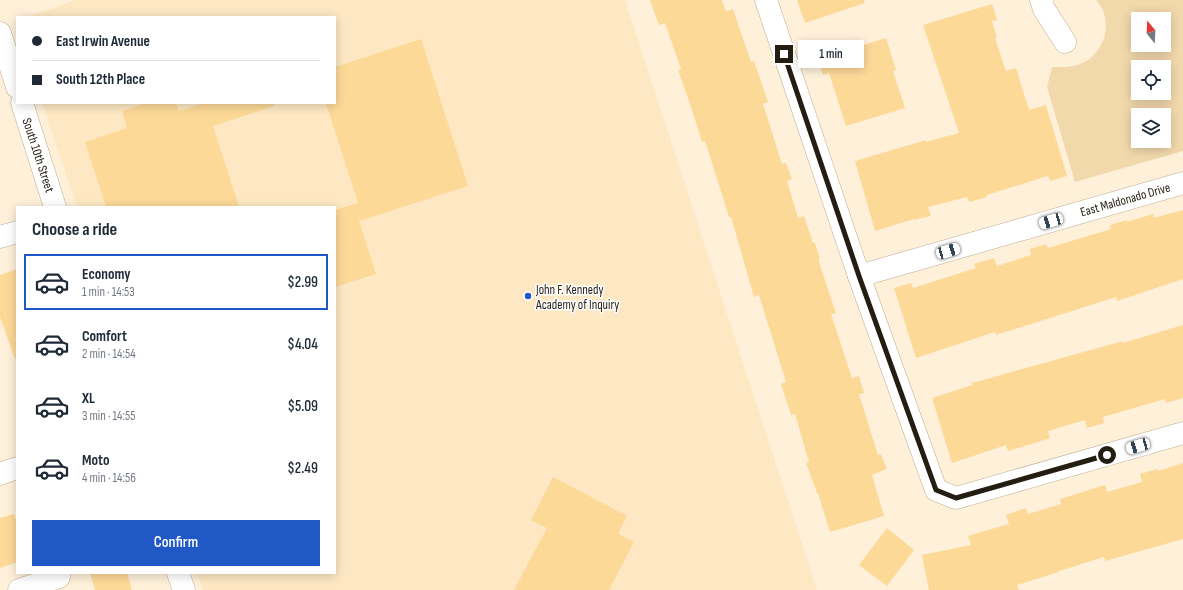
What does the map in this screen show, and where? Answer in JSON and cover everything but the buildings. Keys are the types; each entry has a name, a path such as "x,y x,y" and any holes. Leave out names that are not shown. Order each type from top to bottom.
{"street":[{"path":"766,0 859,276 936,490 956,498 1183,433"},
{"path":"1041,0 1044,9 1065,42"},
{"path":"0,33 16,84"},
{"name":"South 10th Street","path":"22,104 55,206"},
{"name":"East Maldonado Drive","path":"859,276 1183,182"},
{"path":"0,238 16,232"},
{"path":"0,474 16,468"},
{"path":"178,574 184,590"},
{"path":"19,590 60,580"}],"shaded area":[{"name":"John F. Kennedy Academy of Inquiry","path":"76,0 625,0 817,590 203,590 197,574 336,574 336,206 77,206 42,104 336,104 336,16 29,16"},
{"path":"1096,0 1183,0 1183,151 1075,182 1047,87 1052,67 1077,65 1089,59 1096,53 1104,36 1106,27 1102,8"}],"place":[{"name":"John F. Kennedy Academy of Inquiry","path":"528,296"}],"route":[{"path":"784,54 859,276 936,490 956,498 1107,455"}]}
